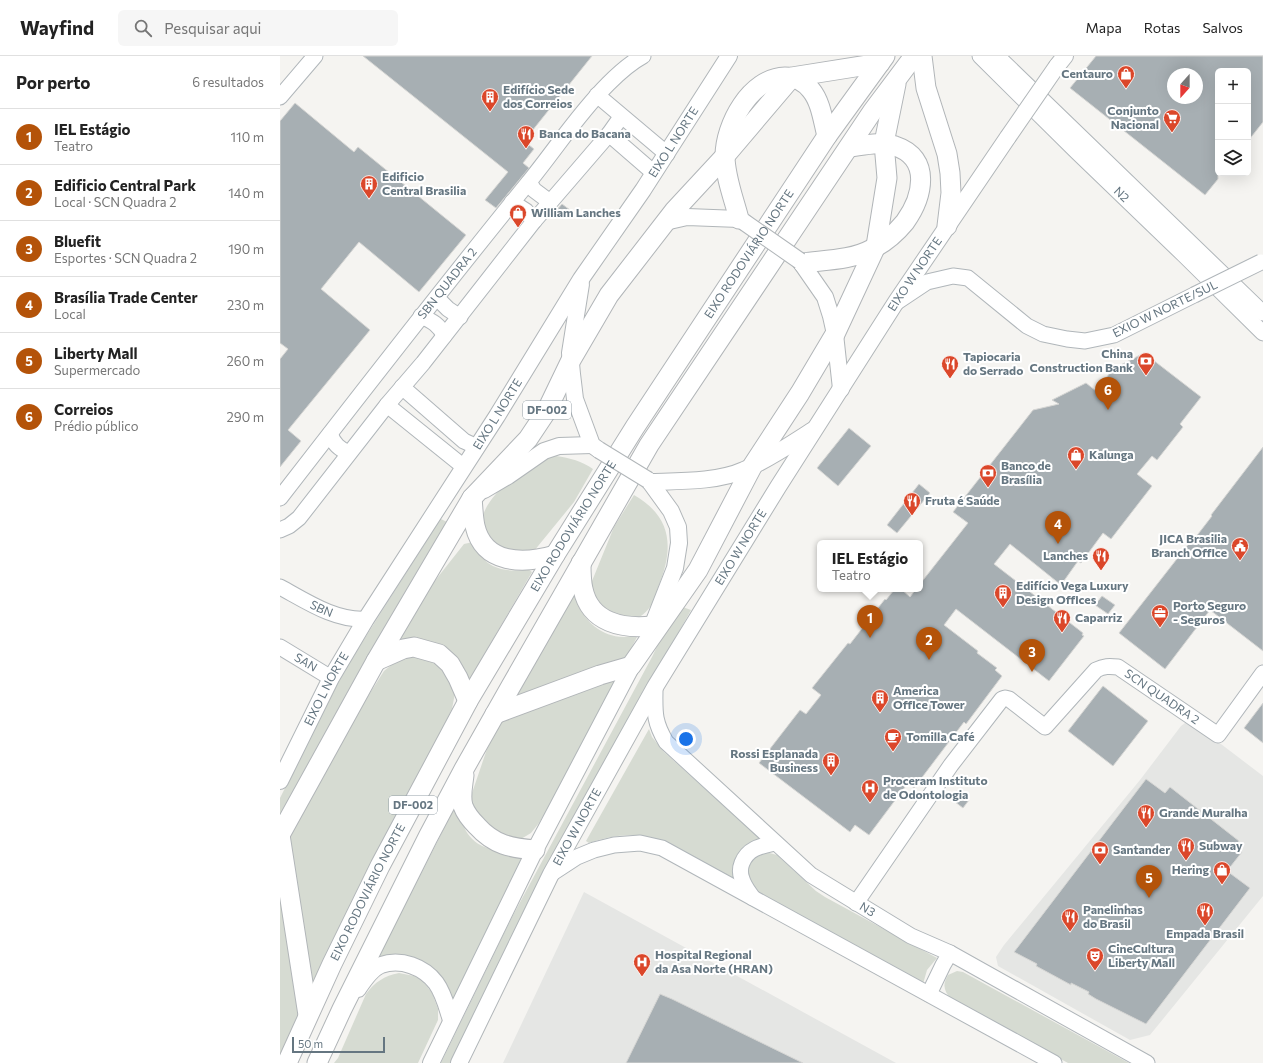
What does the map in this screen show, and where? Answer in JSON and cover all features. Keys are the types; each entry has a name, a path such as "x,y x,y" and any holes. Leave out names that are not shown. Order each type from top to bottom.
{"highway":[{"name":"EIXO RODOVIÁRIO NORTE","path":"317,1063 342,1009 428,837 464,769 649,445 872,112 914,56"},
{"path":"922,56 926,88 947,154 950,173 951,192 947,226"},
{"name":"EIXO RODOVIÁRIO NORTE","path":"725,156 730,130 737,114 747,98 758,87 779,78 792,77 883,59"},
{"name":"EIXO RODOVIÁRIO NORTE","path":"287,1063 332,964 380,866 468,701 555,555 635,427 827,136 883,59"},
{"path":"792,77 806,84 812,91 817,100 827,136"},
{"name":"EIXO RODOVIÁRIO NORTE","path":"631,666 698,570 753,466 800,393 835,334 876,246 887,178 884,143 896,80"},
{"path":"802,262 860,255 892,235 905,222 915,205 920,189 921,178 919,166 912,155 904,149 884,143 850,147"},
{"path":"725,156 727,174 742,220"},
{"name":"DF-002","path":"308,1015 280,835 376,661 472,498 528,439 546,412 571,360 609,295 665,222 725,156"},
{"path":"472,498 476,527 483,542 493,553 507,559 525,561 539,560 555,555"},
{"path":"581,563 583,589 588,602 597,615 608,622 622,626 638,628 652,626"},
{"path":"376,661 403,649 414,647 439,654 450,664 468,701"},
{"path":"495,714 600,675 631,666"},
{"path":"464,769 462,795 463,806 469,818 484,834 502,845 535,850"}],"main road":[{"path":"280,97 315,56"},
{"name":"SBN QUADRA 2","path":"280,498 421,316 437,298 597,95 634,60 643,56"},
{"name":"EIXO L NORTE","path":"280,781 331,678 366,619 477,447 581,279 667,154 729,56"},
{"name":"N2","path":"980,56 1076,152 1263,333"},
{"name":"N2","path":"997,56 1195,249 1263,313"},
{"name":"EIXO W NORTE","path":"459,1063 551,874 655,687 770,499 842,389 896,302 1061,61"},
{"path":"597,95 621,117 667,154"},
{"path":"280,530 289,526 299,518 386,405 423,363 534,221 609,134 621,117"},
{"path":"609,134 654,173"},
{"path":"529,182 534,190 550,202"},
{"path":"512,202 526,211 534,221"},
{"path":"665,222 687,216 742,220 802,262 825,297 831,316 835,334 842,389"},
{"name":"EXIO W NORTE/SUL","path":"896,302 927,282 953,276 968,278 1028,326 1043,334 1084,341 1114,335 1262,262"},
{"path":"581,279 570,353 575,399 596,448"},
{"path":"437,298 448,309 460,316"},
{"path":"421,316 441,329 444,336"},
{"path":"402,387 464,441 477,447"},
{"path":"386,405 464,467"},
{"path":"649,481 691,480 719,477 744,471 816,428"},
{"path":"330,434 333,442 338,447 344,459"},
{"path":"431,1063 535,850 652,626 675,568 680,543 678,527 672,511 649,481 596,448 559,446 544,451 508,476 472,498"},
{"path":"318,448 344,459"},
{"name":"SBN","path":"280,587 339,616 355,620 366,619"},
{"name":"SAN","path":"281,652 331,678"},
{"name":"SCN QUADRA 2","path":"856,903 951,765 999,701 1005,698 1009,699 1045,726 1096,670 1109,666 1118,667 1218,735 1263,673"},
{"name":"N3","path":"655,687 655,718 666,742 810,875 912,936 950,953 1147,1063"},
{"path":"551,874 577,858 594,850 614,845 640,843 662,848 1054,1063"},
{"path":"753,898 742,879 740,869 744,858 750,850 760,846 776,843"},
{"path":"929,994 943,964 950,953"},
{"path":"342,1009 369,974 381,965 407,963 415,966 436,984 445,1001 451,1020"}],"shaded area":[{"path":"556,456 576,460 593,469 574,502 534,551 501,553 483,528 482,519 486,508 501,488 521,471 538,459"},
{"path":"634,495 647,504 663,523 668,546 667,558 655,596 646,612 636,619 607,618 591,587 592,581 614,527"},
{"path":"439,518 449,523 280,824 280,798 344,671 425,543"},
{"path":"473,542 484,559 492,566 508,570 528,569 532,572 470,679 465,679 395,641 430,587 464,544"},
{"path":"576,589 577,602 586,618 593,625 608,634 626,637 635,635 637,637 565,779 539,823 531,833 521,839 511,840 489,832 471,803 472,793 487,749 510,705"},
{"path":"677,605 691,610 615,747 452,1063 441,1063 511,919 652,657"},
{"path":"420,656 433,659 446,672 455,693 452,709 280,1057 280,854 344,734 384,671 400,658"},
{"path":"1185,723 1196,725 1263,776 1263,896 1150,1035 1130,1040 998,966 996,957 1004,945 1140,780 1181,726"},
{"path":"649,729 652,737 664,752 764,842 736,881 658,840 632,835 615,836 589,843 586,841"},
{"path":"457,803 463,824 470,836 476,842 484,847 492,849 530,850 452,1007 436,973 374,966"},
{"path":"766,852 777,855 816,891 825,897 937,958 927,970 923,984 755,893 745,868 755,856"},
{"name":"Hospital Regional da Asa Norte (HRAN)","path":"584,892 896,1063 503,1063"},
{"path":"957,971 963,972 1129,1063 1068,1063 951,999 945,991 944,985 948,975"},
{"path":"399,973 414,976 422,980 432,993 438,1009 438,1020 418,1063 334,1063 338,1058 366,994 380,980"}],"building":[{"name":"Edifício Sede dos Correios","path":"363,56 592,56 524,141 534,149 523,163 529,168 496,208 485,200 508,172"},
{"name":"Conjunto Nacional","path":"1096,56 1263,56 1263,122 1251,137 1251,68 1215,68 1215,176 1218,176 1218,179 1205,195 1070,88"},
{"path":"295,103 354,152 358,147 466,235 419,292 359,242 321,289 370,330 288,430 301,441 280,467 280,359 288,349 280,343 280,121"},
{"path":"562,204 570,210 563,219 555,212"},
{"path":"1144,353 1201,397 1180,424 1183,427 1157,460 1152,456 1137,474 1152,486 1111,539 1103,533 1081,563 1078,561 1061,585 1010,544 994,564 1083,633 1082,635 1084,636 1049,681 956,609 944,625 978,651 977,653 997,668 995,670 1002,676 966,724 964,722 914,788 908,783 869,835 855,825 850,832 759,763 800,710 806,714 821,695 812,688 848,643 850,644 885,599 886,600 892,592 904,592 910,597 914,592 923,592 923,580 968,523 953,512 1033,410 1059,404 1052,400 1086,383 1096,391 1113,369"},
{"path":"849,428 871,446 838,486 817,468"},
{"path":"1263,447 1263,651 1210,610 1165,669 1119,633 1194,537 1195,538"},
{"path":"919,484 930,493 897,533 887,525"},
{"path":"1102,596 1115,605 1108,614 1095,605"},
{"path":"1103,686 1148,721 1113,766 1068,731"},
{"path":"1263,703 1263,743 1244,728"},
{"path":"1146,779 1165,793 1170,787 1239,841 1235,847 1242,852 1227,871 1250,888 1146,1024 1096,999 1088,994 1089,992 1071,983 1071,985 1014,952"},
{"path":"956,791 969,800 963,808 950,798"},
{"path":"660,994 672,999 803,1063 626,1063"}],"place":[{"name":"Centauro","path":"1126,89"},
{"name":"Edifício Sede dos Correios","path":"490,112"},
{"name":"Conjunto Nacional","path":"1172,133"},
{"name":"Banca do Bacana","path":"526,149"},
{"name":"Edificio Central Brasilia","path":"369,199"},
{"name":"William Lanches","path":"518,228"},
{"name":"China Construction Bank","path":"1146,376"},
{"name":"Tapiocaria do Serrado","path":"950,379"},
{"name":"Correios","path":"1108,410"},
{"name":"Kalunga","path":"1076,470"},
{"name":"Banco de Brasília","path":"988,488"},
{"name":"Fruta é Saúde","path":"912,516"},
{"name":"Brasília Trade Center","path":"1058,544"},
{"name":"JICA Brasilia Branch Office","path":"1240,561"},
{"name":"Lanches","path":"1101,571"},
{"name":"Edifício Vega Luxury Design Offices","path":"1003,608"},
{"name":"Porto Seguro - Seguros","path":"1160,628"},
{"name":"Caparriz","path":"1062,633"},
{"name":"IEL Estágio","path":"870,638"},
{"name":"Edificio Central Park","path":"929,660"},
{"name":"Bluefit","path":"1032,672"},
{"name":"America Office Tower","path":"880,713"},
{"name":"Tomilla Café","path":"893,752"},
{"name":"Rossi Esplanada Business","path":"831,776"},
{"name":"Proceram Instituto de Odontologia","path":"870,803"},
{"name":"Grande Muralha","path":"1146,828"},
{"name":"Subway","path":"1186,861"},
{"name":"Santander","path":"1100,865"},
{"name":"Hering","path":"1222,885"},
{"name":"Liberty Mall","path":"1149,898"},
{"name":"Empada Brasil","path":"1205,926"},
{"name":"Panelinhas do Brasil","path":"1070,932"},
{"name":"CineCultura Liberty Mall","path":"1095,971"},
{"name":"Hospital Regional da Asa Norte (HRAN)","path":"642,977"}]}
